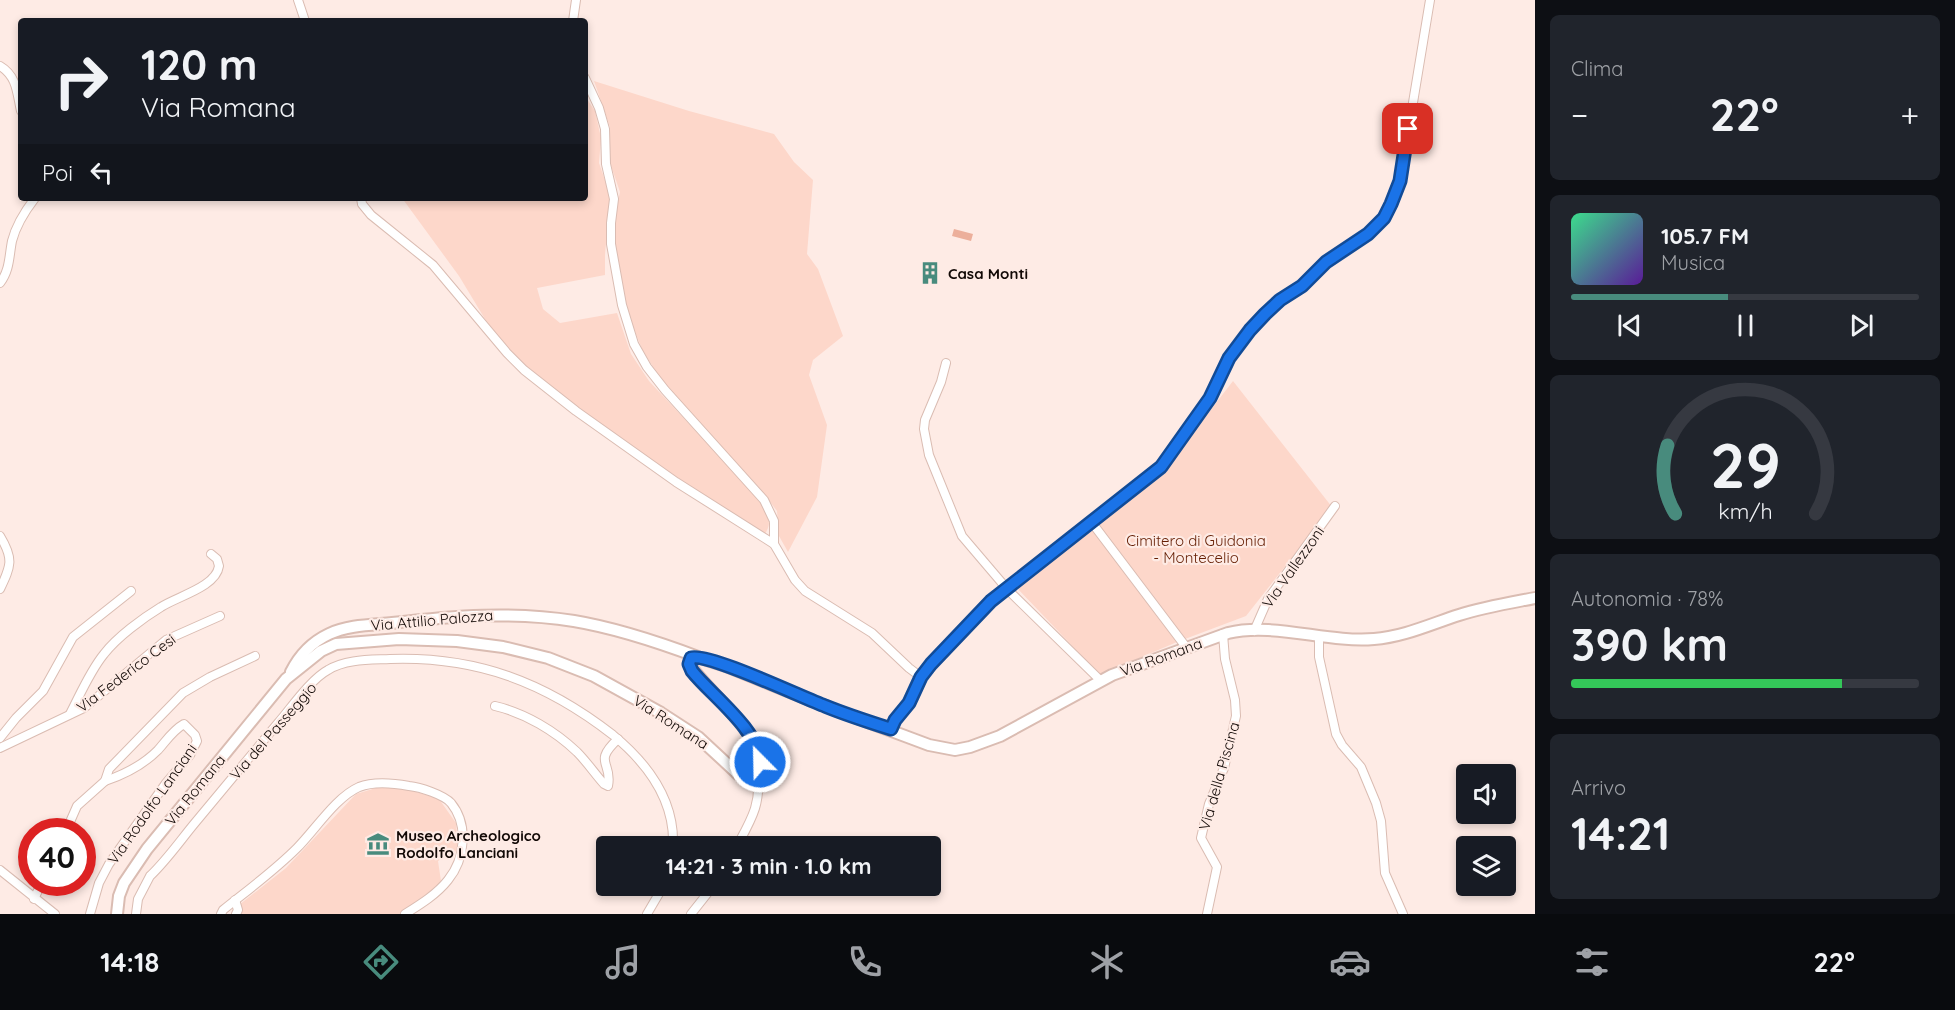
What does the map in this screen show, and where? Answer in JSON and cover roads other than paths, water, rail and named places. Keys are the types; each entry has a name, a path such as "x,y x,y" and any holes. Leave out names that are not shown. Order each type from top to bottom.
{"street":[{"path":"298,0 304,18"},
{"path":"573,18 576,0"},
{"path":"891,729 931,664 991,601 1161,467 1210,398 1229,358 1250,330 1280,300 1302,286 1326,262 1368,234 1384,218 1400,181 1430,14 1430,0"},
{"path":"0,66 9,72 13,79 18,99"},
{"path":"588,84 599,108 605,129 606,164 614,199 611,240 622,305 632,339 647,368 665,390 764,500 774,521 774,544"},
{"path":"0,283 8,268 12,240 17,226 33,201"},
{"path":"362,201 371,215 433,265 503,349 528,373 585,418 682,486 774,544 802,589 872,633 921,677"},
{"path":"946,363 941,382 925,420 924,429 929,455 962,536 1002,583 1100,680"},
{"name":"Via Vallezzoni","path":"1254,631 1268,599 1335,506"},
{"path":"1096,528 1186,647"},
{"path":"0,536 7,548 10,563 0,590"},
{"path":"69,716 98,661 111,645 158,608 208,583 215,577 219,566 217,559 211,554"},
{"path":"0,738 16,718 44,691 73,637 131,591"},
{"name":"Via Romana","path":"701,658 831,709 891,729 937,748 950,750 970,747 1000,736 1027,723 1100,680 1223,634 1242,630 1354,639 1382,638 1475,610 1535,598"},
{"name":"Via Attilio Palozza","path":"288,678 302,654 318,640 333,632 356,626 471,615 525,616 580,622 646,639 701,658"},
{"name":"Via Federico Cesi","path":"0,748 92,703 166,640 220,616"},
{"name":"Via della Piscina","path":"1207,914 1217,867 1201,838 1209,804 1224,768 1236,712 1226,664 1223,634"},
{"path":"1319,636 1319,657 1336,734 1342,745 1361,767 1376,803 1381,820 1385,873 1403,914"},
{"name":"Via Romana","path":"117,914 120,891 133,867 288,678 321,651 340,643 416,639 467,642 509,648 556,661 594,676 686,729 741,775 749,777 757,773"},
{"path":"72,818 77,806 105,781 109,769 183,693 210,677 255,656"},
{"path":"701,658 691,658 689,662 691,669 730,710 753,741 760,759 757,773 758,802 742,836"},
{"name":"Via del Passeggio","path":"136,914 138,899 150,876 304,692 324,672 336,665 364,660 418,659 454,662 529,683 552,693 584,713 644,763 658,784 672,822 673,836"},
{"path":"495,706 513,710 551,733 575,751 608,786 609,779 604,757 618,739"},
{"name":"Via Rodolfo Lanciani","path":"90,914 99,883 109,864 166,783 190,755 197,741 195,735 184,724 156,753 121,776 105,781"},
{"path":"221,914 289,855 343,798 359,787 376,783 395,783 415,787 450,801 458,816 462,832 462,851 449,879 437,892 405,914"},
{"path":"0,882 2,872 55,914"},
{"path":"647,914 658,896"},
{"path":"691,914 705,896"},
{"path":"235,900 236,914"}],"place":[{"name":"Casa Monti","path":"930,273"},
{"name":"Museo Archeologico Rodolfo Lanciani","path":"378,844"}],"park label":[{"name":"Cimitero di Guidonia - Montecelio","path":"1196,548"}]}
